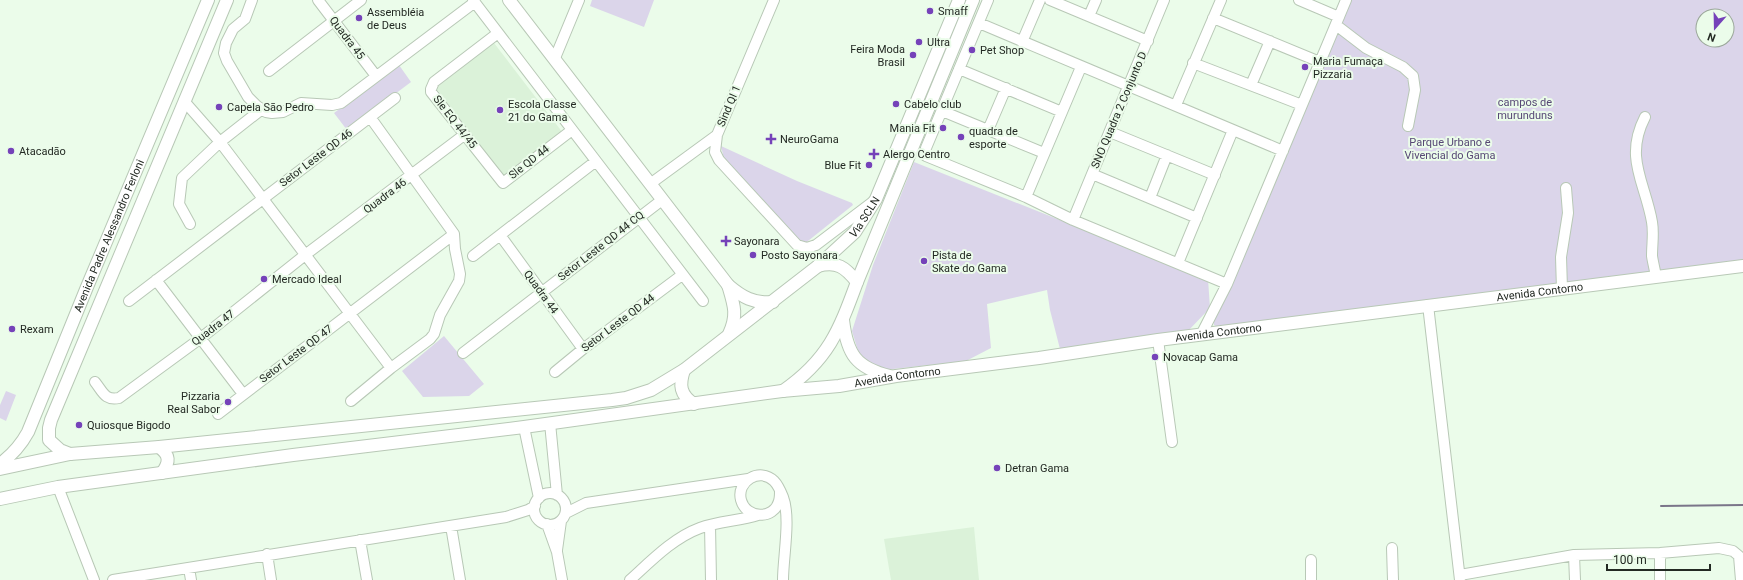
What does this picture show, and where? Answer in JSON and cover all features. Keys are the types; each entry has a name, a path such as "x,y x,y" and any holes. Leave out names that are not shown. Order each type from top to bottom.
{"main road":[{"name":"Avenida Padre Alessandro Ferloni","path":"0,464 19,446 28,432 87,287 208,0"},
{"name":"Avenida Padre Alessandro Ferloni","path":"70,454 53,445 49,440 49,428 227,0"},
{"path":"510,0 728,285 748,300 763,303 773,302"},
{"name":"Via SCLN","path":"782,391 798,380 818,361 828,349 843,320 857,282 974,0"},
{"name":"Via SCLN","path":"0,469 70,454 159,447 626,398 655,388 684,370 773,302 818,266 855,232 876,200 957,1"},
{"path":"202,16 204,20 208,22 217,23"},
{"path":"194,34 200,32 205,33 211,40"},
{"path":"143,156 150,163 159,163"},
{"path":"894,156 899,161 907,160"},
{"path":"888,172 894,173 900,178"},
{"path":"105,246 115,246 121,253"},
{"path":"818,266 826,264 837,265 847,271 857,282"},
{"name":"Avenida Contorno","path":"0,499 58,487 162,473 524,427 782,391 839,386 894,376 1039,358 1158,340 1743,266"},
{"path":"728,285 735,313 733,326 728,336"},
{"path":"843,320 847,342 851,352 857,360 871,370 894,376"},
{"path":"684,370 680,382 681,388 683,394 694,404"},
{"path":"452,417 446,425 446,428 447,432 453,436"},
{"path":"159,447 164,451 168,458 167,466 162,473"}],"street":[{"path":"252,0 245,20 233,29 226,43 224,53 227,61 248,96 262,109 272,113 283,112 305,103 332,105 341,103 474,1 702,301"},
{"name":"Quadra 45","path":"318,0 376,76"},
{"path":"269,72 361,0"},
{"path":"555,58 579,0"},
{"name":"Sind QI 1","path":"650,184 717,135 774,0"},
{"path":"988,0 926,148 926,156 1026,197 1073,220 1227,284"},
{"path":"1022,42 1040,0"},
{"path":"1050,0 1148,41"},
{"path":"1089,16 1096,0"},
{"name":"SNO Quadra 2 Conjunto D","path":"1073,220 1164,0"},
{"path":"1176,105 1221,0"},
{"path":"1299,0 1337,21 1366,48 1403,67 1413,76 1415,90 1408,126"},
{"path":"1201,335 1227,284 1346,0"},
{"path":"1213,18 1320,62"},
{"path":"979,23 1283,151"},
{"name":"Sle EQ 44/45","path":"491,167 431,92 432,85 498,33"},
{"path":"1251,85 1270,41"},
{"path":"1193,63 1302,105"},
{"path":"1026,197 1081,67"},
{"path":"959,69 1062,112"},
{"path":"988,130 1006,88"},
{"name":"Setor Leste QD 46","path":"262,199 395,98"},
{"path":"184,101 220,142 392,368"},
{"path":"190,224 179,204 182,178 220,142 262,109"},
{"path":"942,111 1044,153"},
{"path":"351,401 430,339 434,334 440,315 459,281 460,274 454,234 370,117"},
{"path":"1645,117 1637,138 1636,161 1638,175 1648,203 1652,223 1652,256 1656,277"},
{"name":"Sle QD 44","path":"491,167 502,182 504,182 572,130"},
{"path":"1178,263 1233,130"},
{"path":"1110,132 1214,175"},
{"name":"Quadra 46","path":"305,255 413,175 464,135"},
{"path":"717,135 715,152 719,160 771,219 797,245 807,248 816,245 860,210 876,200"},
{"path":"1150,198 1167,155"},
{"path":"473,256 596,161"},
{"path":"1092,174 1197,218"},
{"path":"1562,289 1561,257 1568,213 1566,188"},
{"path":"129,301 262,199"},
{"name":"Setor Leste QD 44 CQ","path":"541,292 662,200"},
{"path":"350,314 454,234"},
{"name":"Quadra 44","path":"500,236 583,349"},
{"name":"Quadra 47","path":"95,382 107,398 112,400 119,398 201,338 305,255"},
{"name":"Setor Leste QD 44","path":"555,372 583,349 682,275"},
{"path":"156,280 242,394"},
{"path":"463,353 541,292"},
{"path":"1428,306 1460,577 1574,556 1660,553 1719,548 1733,551 1739,556 1741,580"},
{"name":"Setor Leste QD 47","path":"218,414 242,394 350,314"},
{"path":"1158,340 1172,442"},
{"path":"550,423 559,496 566,505 557,552"},
{"path":"524,427 537,502 535,513 543,522 557,552 562,580"},
{"path":"506,517 552,524 586,503 748,479 764,475 774,481 780,491 785,509 783,580"},
{"path":"723,522 736,513 741,500 740,490 748,479"},
{"path":"726,482 741,500 746,509 761,515 778,519 785,535"},
{"path":"58,487 94,580"},
{"path":"630,580 639,576 680,538 690,532 710,525 761,515 774,510 779,502 780,491"},
{"path":"113,580 267,554 506,517 528,510 545,494 551,493 586,503"},
{"path":"710,525 711,580"},
{"path":"451,526 460,580"},
{"path":"360,540 367,580"},
{"path":"1392,548 1393,580"},
{"path":"1660,553 1660,580"},
{"path":"267,554 271,580"},
{"path":"1574,556 1575,580"},
{"path":"1311,560 1311,580"},
{"path":"189,568 191,580"}],"shaded area":[{"name":"Escola Classe 21 do Gama","path":"494,43 563,133 505,177 436,88"},
{"path":"974,527 979,580 891,580 884,539"}],"green space":[{"path":"592,0 654,0 644,27 590,6"},
{"name":"Parque Urbano e Vivencial do Gama","path":"1350,0 1743,0 1743,261 1220,328 1214,325 1214,319"},
{"path":"399,65 411,82 347,130 334,113"},
{"path":"721,146 797,181 852,203 853,205 803,245 725,163"},
{"path":"914,162 1208,279 1210,308 1187,332 1060,349 1050,310 1047,290 987,304 991,348 966,361 884,370 861,361 852,331 873,265"},
{"path":"444,336 484,384 469,396 423,397 402,371"},
{"path":"6,391 16,395 6,421 0,418 0,405"}],"waterway":[{"path":"1661,506 1743,505"}],"place":[{"name":"Smaff","path":"930,11"},
{"name":"Assembléia de Deus","path":"359,18"},
{"name":"Ultra","path":"919,42"},
{"name":"Pet Shop","path":"972,50"},
{"name":"Feira Moda Brasil","path":"913,55"},
{"name":"Maria Fumaça Pizzaria","path":"1305,67"},
{"name":"Cabelo club","path":"896,104"},
{"name":"Capela São Pedro","path":"219,107"},
{"name":"Escola Classe 21 do Gama","path":"500,110"},
{"name":"Mania Fit","path":"943,128"},
{"name":"quadra de esporte","path":"961,137"},
{"name":"NeuroGama","path":"771,139"},
{"name":"Atacadão","path":"11,151"},
{"name":"Alergo Centro","path":"874,154"},
{"name":"Blue Fit","path":"869,165"},
{"name":"Sayonara","path":"726,241"},
{"name":"Posto Sayonara","path":"753,255"},
{"name":"Pista de Skate do Gama","path":"924,261"},
{"name":"Mercado Ideal","path":"264,279"},
{"name":"Rexam","path":"12,329"},
{"name":"Novacap Gama","path":"1155,357"},
{"name":"Pizzaria Real Sabor","path":"228,402"},
{"name":"Quiosque Bigodo","path":"79,425"},
{"name":"Detran Gama","path":"997,468"}],"park label":[{"name":"campos de murunduns","path":"1525,108"}]}
